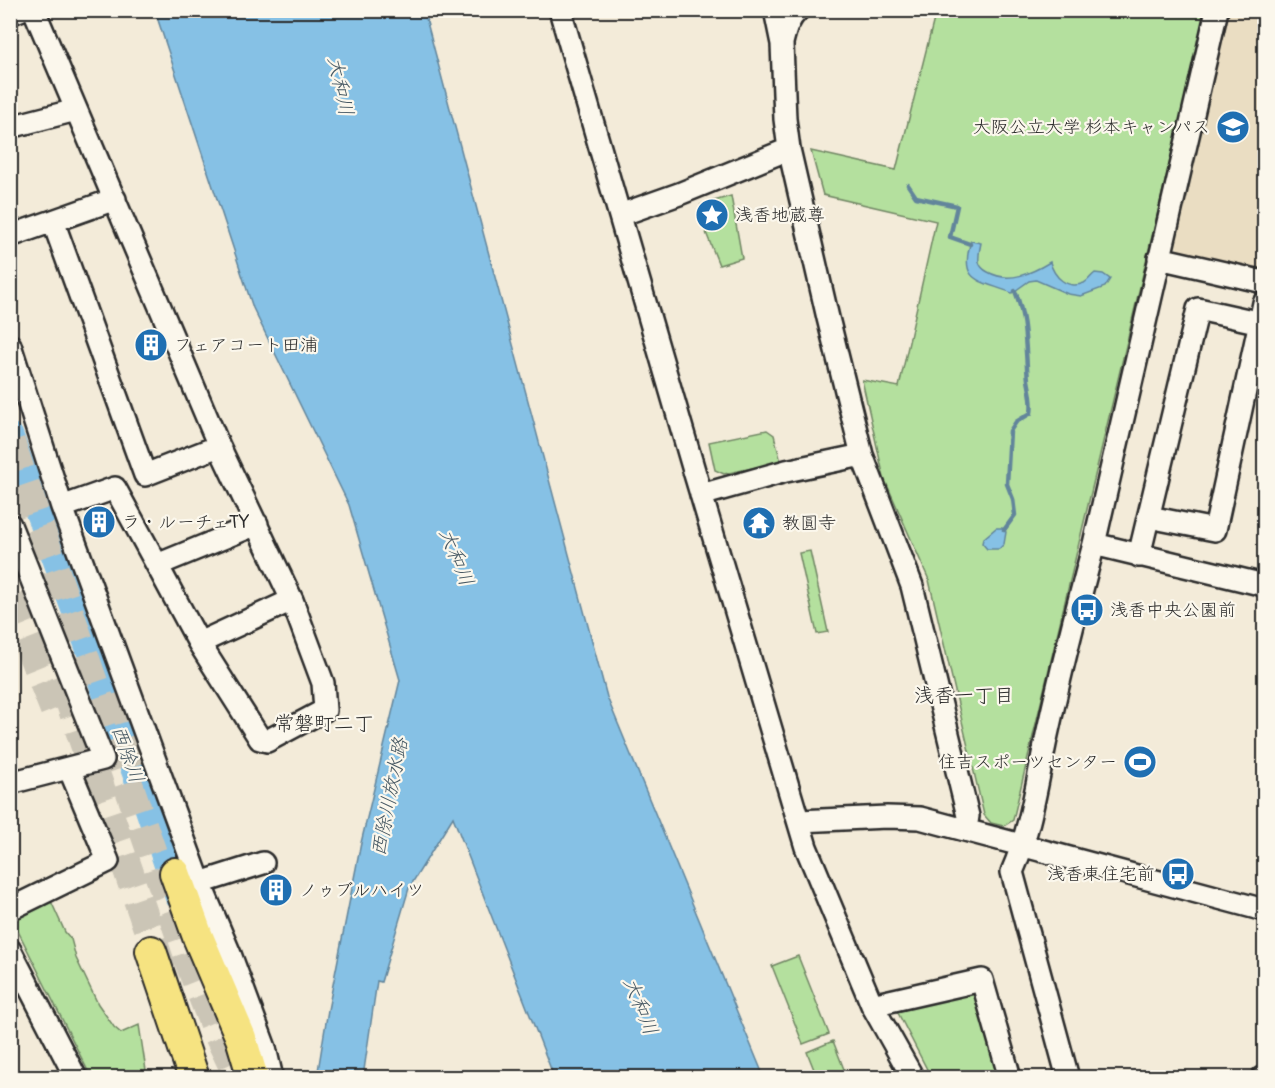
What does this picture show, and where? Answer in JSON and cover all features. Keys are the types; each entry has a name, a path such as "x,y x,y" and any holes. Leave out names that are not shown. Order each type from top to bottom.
{"highway":[{"path":"187,878 201,945 242,1038 253,1077"},
{"path":"151,951 194,1077"}],"street":[{"path":"10,14 20,10"},
{"path":"34,10 219,446 292,600 323,683 325,710 267,741 260,739 199,643 115,488"},
{"path":"560,10 701,495 807,847 872,1005 912,1077"},
{"path":"775,10 782,44 785,119 789,149 862,455 912,586 968,816 966,829"},
{"path":"782,44 786,27 798,10"},
{"path":"1068,1077 1012,872 1023,846 1217,10"},
{"path":"10,128 76,110"},
{"path":"620,215 679,194 789,149"},
{"path":"10,236 115,199"},
{"path":"53,221 145,475"},
{"path":"1159,258 1264,282"},
{"path":"1139,556 1198,309 1263,313 1215,530 1149,517"},
{"path":"10,345 187,878 230,954 266,1048 272,1077"},
{"path":"62,507 219,446"},
{"path":"701,495 786,471 862,455"},
{"path":"157,565 257,524"},
{"path":"10,525 103,759 10,783"},
{"path":"1094,544 1264,585"},
{"path":"199,643 292,600"},
{"path":"10,909 108,861 69,768"},
{"path":"799,821 887,817 920,818 1264,910"},
{"path":"187,878 263,863"},
{"path":"10,950 76,1077"},
{"path":"872,1005 982,980 1010,1077"}],"shaded area":[{"name":"大阪公立大学 杉本キャンパス","path":"1228,11 1264,11 1264,272 1181,253 1174,244"}],"green space":[{"path":"936,11 1202,11 1203,22 1013,820 1004,826 991,823 984,815 929,580 884,478 862,380 899,387 936,221 823,195 811,151 896,170"},
{"path":"731,196 742,258 719,265 701,220 706,218 701,205"},
{"path":"767,430 774,435 781,462 724,474 715,470 709,442"},
{"path":"810,551 828,632 817,634 799,553"},
{"path":"50,899 65,932 71,939 76,958 98,1004 114,1027 121,1033 139,1025 147,1077 91,1077 11,917"},
{"path":"798,956 829,1034 803,1044 772,966"},
{"path":"976,989 1004,1077 931,1077 897,1011"},
{"path":"833,1041 847,1077 817,1077 807,1052"}],"water":[{"path":"155,11 424,11 607,697 764,1077 554,1077 453,817 409,888 381,982 377,981 363,1077 317,1077 361,843 400,680 349,505 253,308"},
{"path":"971,241 981,243 979,260 981,266 996,275 1020,276 1050,262 1058,277 1072,285 1084,283 1095,273 1103,274 1110,279 1105,287 1081,296 1068,294 1036,280 1029,281 1012,293 982,282 970,272 967,265"},
{"path":"996,528 1002,528 1006,532 1004,544 999,549 987,549 982,543 983,539"}],"waterway":[{"path":"908,185 916,197 957,206 950,237 970,244"},
{"path":"1004,530 1015,515 1013,499 1007,484 1010,431 1016,422 1031,413 1032,409 1024,324 1015,291"},
{"name":"西除川","path":"10,436 144,796 178,896"}],"tunnel":[{"path":"10,442 192,969 239,1078"},
{"path":"10,598 59,720"},
{"path":"65,686 164,975"},
{"path":"121,692 147,778"}],"place":[{"name":"大阪公立大学 杉本キャンパス","path":"1233,127"},
{"name":"浅香地蔵尊","path":"712,215"},
{"name":"フェアコート田浦","path":"151,345"},
{"name":"ラ・ルーチェTY","path":"99,522"},
{"name":"教圓寺","path":"759,523"},
{"name":"浅香中央公園前","path":"1087,610"},
{"name":"住吉スポーツセンター","path":"1140,762"},
{"name":"浅香東住宅前","path":"1178,874"},
{"name":"ノゥブルハイツ","path":"276,890"}],"district":[{"name":"浅香一丁目","path":"964,695"},
{"name":"常磐町二丁","path":"324,723"}],"water label":[{"name":"大和川","path":"341,86"},
{"name":"大和川","path":"457,557"},
{"name":"西除川放水路","path":"389,797"},
{"name":"大和川","path":"641,1006"}]}
